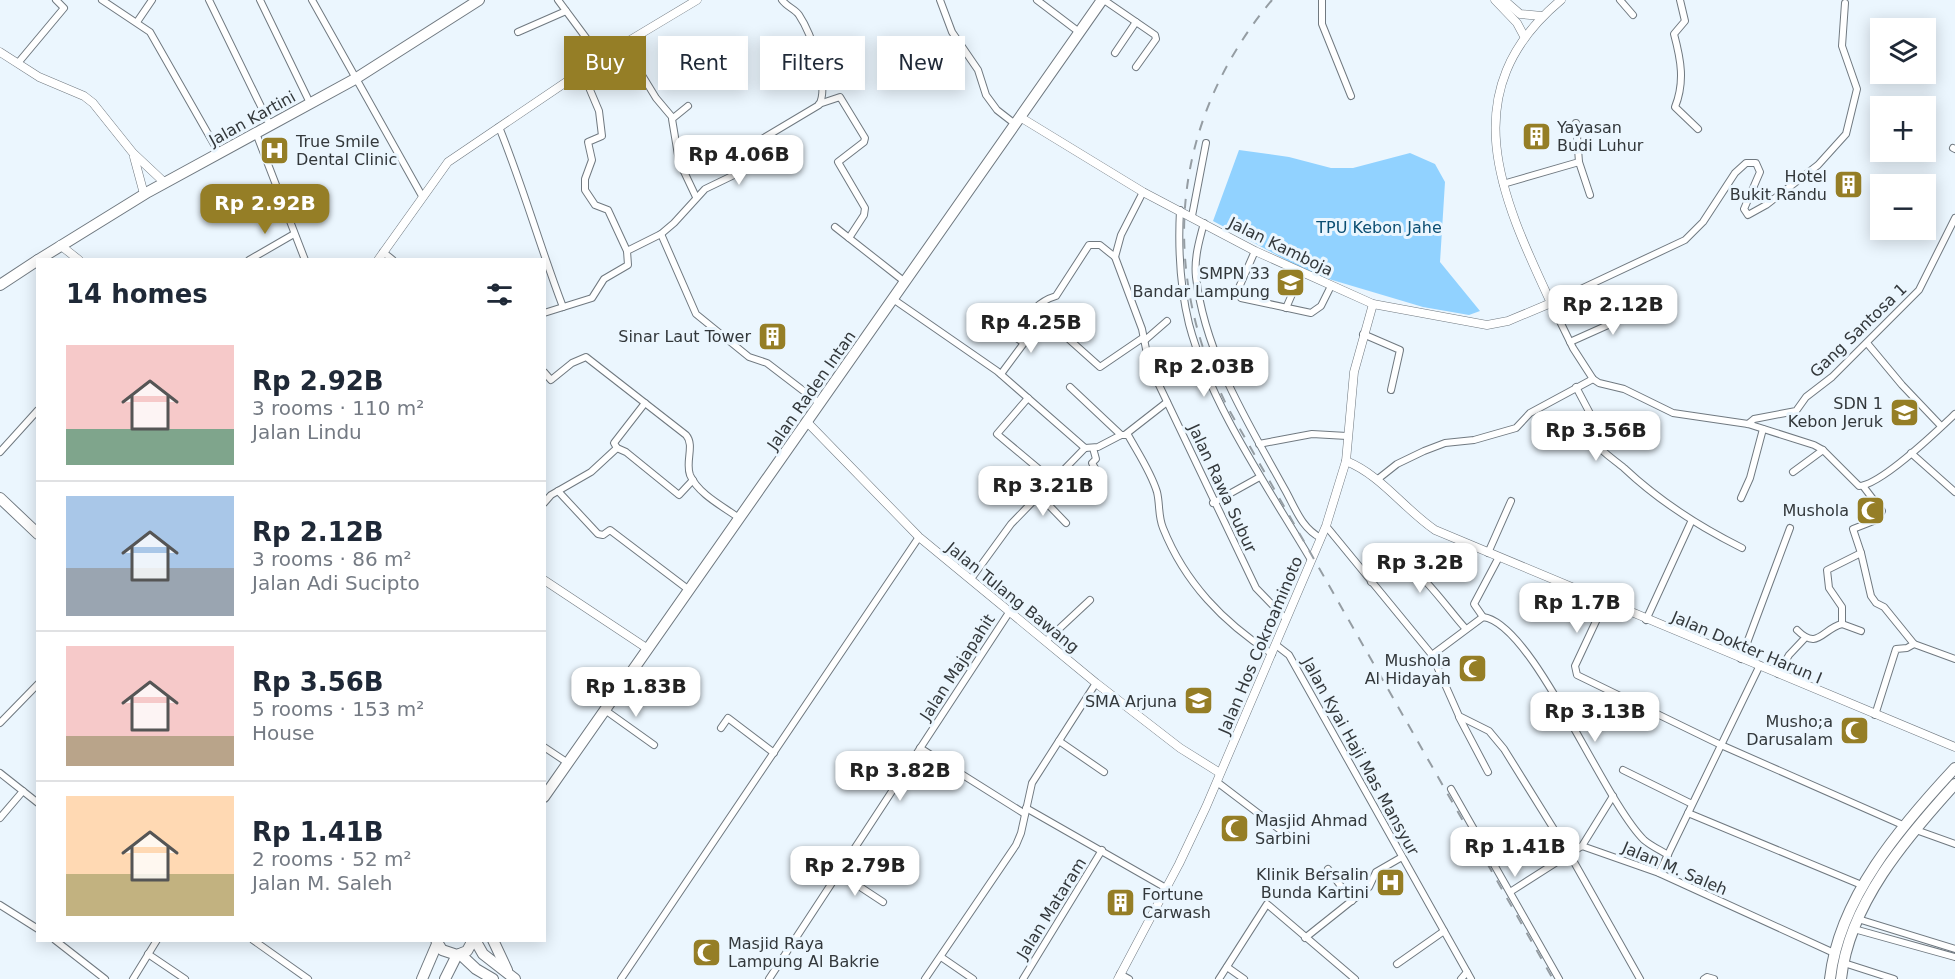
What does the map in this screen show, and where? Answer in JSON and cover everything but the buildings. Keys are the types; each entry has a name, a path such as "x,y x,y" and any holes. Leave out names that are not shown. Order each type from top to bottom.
{"main road":[{"name":"Jalan Kartini","path":"41,258 144,194 355,79 479,0"},
{"name":"Jalan Raden Intan","path":"546,794 807,422 818,402 1103,0"},
{"name":"Jalan Kartini","path":"0,285 36,261"},
{"path":"0,498 36,532"},
{"path":"1830,979 1834,953 1864,886 1892,853 1955,768"},
{"path":"1911,828 1955,784"},
{"path":"1841,979 1843,963 1856,924 1892,853"},
{"path":"422,979 436,942 449,954 459,955 493,979"},
{"path":"445,979 459,955 466,951 473,942"},
{"path":"475,942 483,954 512,977"},
{"path":"494,942 512,977"}],"street":[{"path":"18,63 64,8 56,0"},
{"path":"102,0 150,32 219,153"},
{"path":"137,22 152,0"},
{"path":"209,0 270,125"},
{"path":"260,0 310,103"},
{"path":"312,0 422,196"},
{"path":"558,0 585,36"},
{"path":"636,36 697,0"},
{"path":"782,0 799,15 813,49 823,88 819,105"},
{"path":"940,0 952,32 978,70 986,95 997,110 1017,121"},
{"path":"1037,0 1079,32"},
{"path":"1103,0 1155,35 1156,39 1136,67"},
{"path":"1322,0 1322,24 1351,96"},
{"path":"1495,0 1517,23 1524,36"},
{"path":"1504,0 1520,14 1542,16"},
{"path":"1561,0 1524,36 1504,75 1496,107 1495,140 1503,184 1516,228 1570,342 1593,379 1624,389 1673,413 1748,424 1823,450 1851,480 1863,486 1882,511 1876,520 1853,529 1871,596 1876,603 1884,607 1914,644 1955,659"},
{"path":"1620,0 1633,15"},
{"path":"1680,0 1685,21 1674,34 1682,69 1682,90 1675,107 1698,129"},
{"path":"1551,303 1685,240 1703,222 1735,173 1746,163 1756,163 1760,172 1744,209 1748,214 1766,205 1829,154 1846,134 1857,89 1842,46 1845,3"},
{"path":"518,32 566,11"},
{"path":"1115,53 1136,22"},
{"path":"0,52 39,77 84,96 93,103 133,153 165,183"},
{"path":"646,82 672,117 679,161 696,197"},
{"path":"380,256 448,162 564,83"},
{"path":"546,312 592,298 604,279 628,265 627,251 608,210 595,205 585,189 585,179 592,159 588,142 602,136 602,124 589,90"},
{"path":"627,251 661,234 709,186 731,177 742,168 757,142 819,105 840,97 865,138 864,142 838,162 865,208 864,215 849,238"},
{"path":"672,117 688,106"},
{"name":"Jalan Kamboja","path":"1017,121 1143,192 1300,275 1373,304 1491,325 1551,303"},
{"path":"1576,123 1579,162 1590,195"},
{"path":"499,127 517,171 545,258"},
{"path":"256,133 304,258"},
{"path":"1192,216 1206,142"},
{"path":"133,153 140,171 144,194"},
{"path":"1503,184 1579,162"},
{"path":"1001,374 1024,343 1015,337 1041,300 1056,296 1090,244 1100,245 1115,257 1121,235 1143,192"},
{"path":"1180,210 1181,280 1190,325 1214,391 1311,560"},
{"name":"Gang Santosa 1","path":"1748,424 1754,419 1796,411 1806,397 1832,377 1867,343 1919,290 1955,218"},
{"path":"1204,223 1197,249 1196,276 1204,318 1216,357 1259,444 1305,528 1321,538"},
{"path":"834,227 905,282"},
{"path":"252,258 294,234"},
{"path":"661,234 696,314 749,357 767,363 818,402"},
{"path":"60,245 76,258"},
{"path":"1255,251 1237,294 1241,298 1311,313 1321,306 1332,286"},
{"name":"Jalan Rawa Subur","path":"1115,257 1144,339 1149,364 1214,503 1256,588 1286,619"},
{"path":"546,261 563,307"},
{"path":"1286,308 1293,292"},
{"path":"892,299 1001,374 1089,448 1096,459 1092,463 1099,475"},
{"name":"Jalan Hos Cokroaminoto","path":"1119,976 1166,888 1217,782 1326,526 1346,461 1350,395 1363,334 1373,304"},
{"path":"1035,308 1082,348 1099,367 1144,339 1167,321"},
{"path":"1570,342 1646,308"},
{"path":"1363,334 1400,350 1391,390"},
{"path":"1867,343 1902,385 1941,426"},
{"path":"546,374 551,380 572,363 586,357 689,438 688,467 693,480 701,490 740,518"},
{"path":"1378,479 1410,456 1445,443 1474,440 1516,428 1530,413 1593,379"},
{"path":"1071,387 1124,434 1156,489 1162,526 1188,579 1233,625 1272,654"},
{"path":"1576,387 1594,421 1593,441 1597,446 1656,498 1691,522 1742,548"},
{"path":"1028,398 998,434 1052,480"},
{"path":"970,579 1011,524 1052,480 1089,448 1124,434 1167,402"},
{"path":"645,403 614,443 617,448 626,452 679,495 693,480"},
{"path":"0,452 36,412"},
{"path":"1863,486 1911,453 1955,414"},
{"name":"Jalan Tulang Bawang","path":"807,422 919,537 1096,683 1180,748 1220,773"},
{"path":"1741,498 1750,478 1762,429"},
{"path":"1259,444 1312,434 1347,436"},
{"path":"546,501 558,491 591,472 617,448"},
{"path":"1793,472 1823,450"},
{"path":"1911,453 1955,492"},
{"name":"Jalan Dokter Harun I","path":"1346,461 1378,479 1410,511 1435,530 1955,747"},
{"path":"1214,503 1258,478"},
{"path":"558,491 598,534 603,535 610,530 689,590"},
{"path":"1038,494 1066,524"},
{"path":"1488,553 1511,501"},
{"path":"1646,620 1691,522"},
{"path":"1326,526 1432,655 1459,716 1488,772"},
{"path":"1741,659 1790,528"},
{"path":"621,979 919,537"},
{"path":"1842,624 1842,607 1829,588 1827,570 1861,553"},
{"path":"1499,557 1474,604 1482,617 1502,628 1532,661 1613,796 1644,840 1668,855"},
{"path":"1371,582 1395,562 1402,562 1420,575 1466,629"},
{"path":"546,581 648,649"},
{"path":"1046,641 1090,600"},
{"path":"1605,602 1575,670 1581,677 1721,746 1911,828 1955,844"},
{"name":"Jalan Majapahit","path":"771,977 1010,611"},
{"path":"1432,655 1482,617"},
{"path":"1842,624 1861,631"},
{"path":"1797,630 1806,638 1816,639 1842,624"},
{"path":"1778,674 1789,655 1806,638"},
{"path":"1875,715 1895,651 1914,644"},
{"name":"Jalan Kyai Haji Mas Mansyur","path":"1276,645 1289,656 1471,979"},
{"path":"1659,873 1759,667"},
{"path":"926,979 1016,845 1032,783 1096,683"},
{"path":"0,723 36,686"},
{"path":"605,710 654,745"},
{"path":"1459,716 1489,731 1497,740 1570,855 1640,979"},
{"path":"721,728 728,718 774,753"},
{"path":"1059,741 1104,772"},
{"path":"546,748 568,763"},
{"path":"921,748 1025,811 1102,850 1166,888"},
{"path":"1623,770 1692,804"},
{"path":"0,773 36,801"},
{"path":"1217,782 1287,835"},
{"path":"1451,789 1559,979"},
{"path":"0,818 23,791"},
{"path":"1510,892 1582,846 1613,796"},
{"path":"1688,813 1864,886"},
{"name":"Jalan M. Saleh","path":"1582,846 1659,873 1834,953"},
{"name":"Jalan Mataram","path":"1023,979 1102,850"},
{"path":"1305,938 1373,882 1376,872 1402,857"},
{"path":"1328,868 1352,901"},
{"path":"839,873 883,902"},
{"path":"1219,979 1265,904 1355,979"},
{"path":"0,905 36,928"},
{"path":"1856,924 1955,949"},
{"path":"1856,924 1955,957"},
{"path":"1397,964 1444,931"},
{"path":"58,942 105,979"},
{"path":"133,979 156,942"},
{"path":"257,942 308,979"},
{"path":"148,954 185,979"},
{"path":"940,957 974,979"},
{"path":"1843,963 1894,979"},
{"path":"1227,967 1244,979"},
{"path":"1461,979 1467,972"},
{"path":"1119,976 1129,979"},
{"path":"771,977 779,979"},
{"path":"1704,979 1707,977 1714,979"}],"green space":[{"name":"TPU Kebon Jahe","path":"1239,150 1289,157 1331,168 1353,168 1410,153 1435,164 1445,182 1440,262 1480,311 1469,315 1423,307 1312,274 1213,221"}],"tunnel":[{"path":"1293,292 1299,277"}],"railway":[{"path":"1272,0 1238,47 1213,95 1195,146 1186,197 1185,250 1191,303 1206,356 1228,408 1553,979"}],"place":[{"name":"Yayasan Budi Luhur","path":"1536,136"},
{"name":"True Smile Dental Clinic","path":"275,150"},
{"name":"Hotel Bukit Randu","path":"1848,185"},
{"name":"SMPN 33 Bandar Lampung","path":"1291,282"},
{"name":"Sinar Laut Tower","path":"772,336"},
{"name":"SDN 1 Kebon Jeruk","path":"1904,412"},
{"name":"Mushola","path":"1870,510"},
{"name":"Mushola Al Hidayah","path":"1472,669"},
{"name":"SMA Arjuna","path":"1198,701"},
{"name":"Musho;a Darusalam","path":"1854,730"},
{"name":"Masjid Ahmad Sarbini","path":"1234,829"},
{"name":"Klinik Bersalin Bunda Kartini","path":"1390,883"},
{"name":"Fortune Carwash","path":"1121,903"},
{"name":"Masjid Raya Lampung Al Bakrie","path":"707,952"}]}
